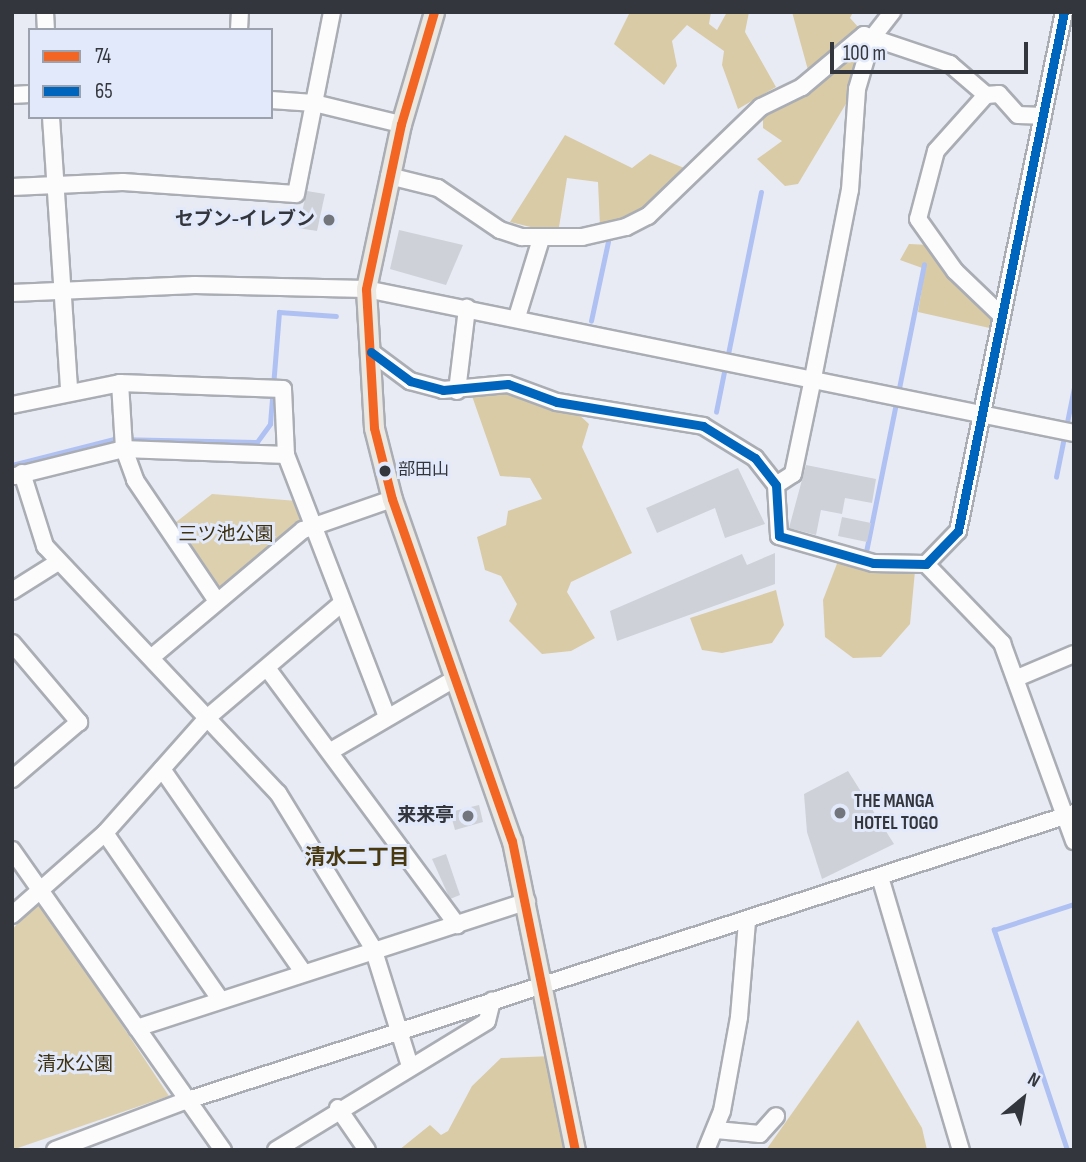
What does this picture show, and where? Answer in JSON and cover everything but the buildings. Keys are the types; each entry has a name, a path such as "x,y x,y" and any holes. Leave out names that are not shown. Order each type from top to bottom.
{"main road":[{"path":"434,12 401,124 366,289 372,352 374,428 392,499 456,678 527,901 545,983 575,1150"}],"street":[{"path":"12,187 55,180 296,194 332,12"},
{"path":"776,485 793,474 813,378 850,190 857,89 872,38 892,12"},
{"path":"926,564 958,531 1064,12"},
{"path":"389,176 438,188 500,230 541,239 642,221 761,107 802,87 864,35 950,64 986,95"},
{"path":"1002,316 955,271 918,219 936,151 986,95 999,94 1018,115 1043,116"},
{"path":"273,100 314,103 401,124"},
{"path":"51,119 69,389"},
{"path":"517,317 541,239"},
{"path":"12,293 63,287 366,289 517,317 982,416 1074,433"},
{"path":"457,391 467,307"},
{"path":"372,352 410,381 457,391 508,384 557,402 686,419 755,458 776,485 779,536 873,563 926,564 994,629 1017,678 1070,814 1074,841"},
{"path":"120,383 124,449 151,508 217,601"},
{"path":"12,405 69,389 120,383 284,389 286,455 340,605 387,717"},
{"path":"286,455 124,449 17,475 45,546 58,562 152,657 278,793 373,948 402,1032 410,1066"},
{"path":"152,657 313,525 392,499"},
{"path":"12,591 58,562"},
{"path":"12,915 105,833 207,718 340,605"},
{"path":"12,779 79,722 15,653"},
{"path":"1017,678 1074,654"},
{"path":"267,668 331,751 457,925"},
{"path":"331,751 456,678"},
{"path":"162,769 303,972"},
{"path":"55,1150 185,1101 545,983 747,921 1070,814"},
{"path":"105,833 220,999"},
{"path":"12,850 185,1101 223,1150"},
{"path":"880,877 961,1150"},
{"path":"137,1028 373,948 457,925 527,901"},
{"path":"706,1150 716,1130 739,1017 747,921"},
{"path":"276,1150 338,1108 487,1021 492,1001"},
{"path":"338,1108 367,1150"},
{"path":"716,1130 760,1135 776,1116"}],"green space":[{"name":"三ツ池公園","path":"212,494 297,501 304,517 222,591 215,591 171,526"},
{"name":"清水公園","path":"32,906 43,906 169,1096 12,1150 12,930"}],"shaded area":[{"path":"630,12 711,12 709,24 717,30 727,12 749,12 745,32 776,87 738,109 722,65 724,51 687,25 672,41 677,66 664,85 614,44"},
{"path":"792,12 853,12 850,18 860,29 808,70"},
{"path":"857,49 864,52 853,92 798,184 785,186 757,159 782,141 763,128 763,118"},
{"path":"565,135 632,168 650,154 689,170 649,209 626,220 600,226 598,182 567,178 559,227 551,232 510,222"},
{"path":"909,244 930,245 995,321 994,329 918,312 925,269 900,260"},
{"path":"508,391 577,413 589,424 582,447 632,553 571,582 567,592 595,638 571,651 542,654 509,621 517,604 501,576 485,570 477,537 506,525 508,511 542,499 530,478 500,476 472,396"},
{"path":"838,561 915,571 910,624 881,657 853,658 825,637 823,600"},
{"path":"776,590 784,625 772,643 722,653 702,650 690,618"},
{"path":"858,1020 922,1128 927,1150 766,1150"},
{"path":"554,1056 571,1150 399,1150 430,1125 441,1135 448,1131 472,1086 501,1058"}],"waterway":[{"path":"727,359 761,192"},
{"path":"591,321 608,242"},
{"path":"866,552 924,265"},
{"path":"12,465 114,439 257,442 270,424 279,312 336,316"},
{"path":"716,412 725,367"},
{"path":"1056,477 1074,388"},
{"path":"1067,1150 994,930 1074,904"}],"transit line":[{"name":"74","path":"434,12 401,124 366,289 374,428 392,499 512,841 575,1150"},
{"name":"65","path":"371,352 410,381 443,390 508,384 557,402 703,426 755,458 776,485 779,536 873,563 926,564 958,531 1064,12"}],"place":[{"name":"セブン-イレブン","path":"329,220"},
{"name":"部田山","path":"385,471"},
{"name":"THE MANGA HOTEL TOGO","path":"840,813"},
{"name":"来来亭","path":"468,816"}],"district":[{"name":"清水二丁目","path":"357,858"}]}
